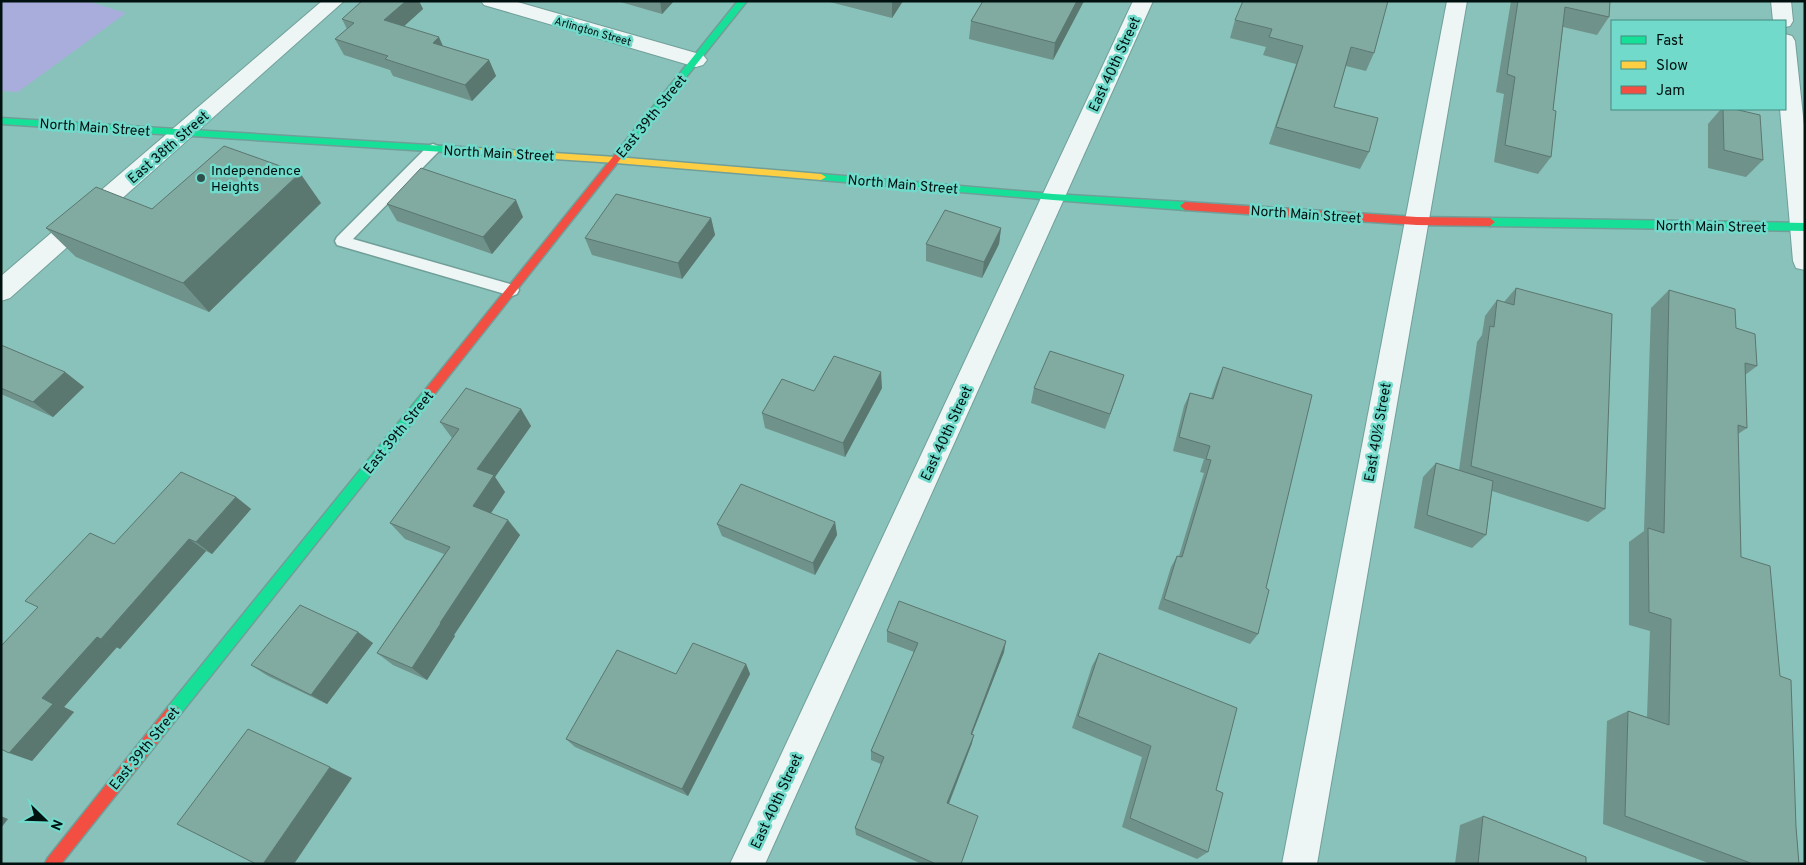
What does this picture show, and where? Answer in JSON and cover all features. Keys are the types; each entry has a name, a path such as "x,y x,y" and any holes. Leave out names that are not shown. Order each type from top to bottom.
{"main road":[{"name":"East 39th Street","path":"52,864 743,1"},
{"name":"North Main Street","path":"1,121 616,160 1054,197 1417,221 1804,227"}],"street":[{"name":"East 38th Street","path":"1,291 185,133 334,1"},
{"name":"Arlington Street","path":"491,1 696,60"},
{"name":"East 40th Street","path":"747,864 1144,1"},
{"name":"East 40½ Street","path":"1299,864 1457,1"},
{"path":"1781,1 1783,20"},
{"path":"1786,51 1804,227 1805,261"}],"lane":[{"path":"434,149 342,241 512,290"}],"shaded area":[{"path":"1,1 87,1 126,13 18,92 1,91"}],"building":[{"path":"362,1 406,1 384,20 439,37 433,43 489,60 465,85 385,59 388,56 335,39 354,23 342,19"},
{"path":"983,1 1077,1 1055,43 971,21"},
{"path":"1243,1 1388,1 1374,53 1351,47 1334,107 1378,118 1369,152 1276,127 1303,46 1269,37 1272,29 1235,20"},
{"path":"1518,1 1610,1 1609,17 1565,7 1553,110 1556,111 1551,157 1505,145 1515,77 1507,74"},
{"path":"1723,110 1738,110 1760,115 1763,160 1724,150"},
{"path":"224,146 300,173 183,283 46,228 96,187 152,209"},
{"path":"421,168 516,200 483,237 387,204"},
{"path":"616,194 711,218 678,263 585,238"},
{"path":"945,210 1001,228 984,262 926,244"},
{"path":"1516,288 1612,314 1605,509 1471,466 1490,326 1494,327 1497,300 1514,305"},
{"path":"1669,290 1735,309 1736,328 1755,334 1757,366 1745,363 1747,428 1738,425 1741,557 1770,566 1780,676 1791,680 1799,864 1753,864 1625,816 1628,711 1669,725 1671,619 1649,612 1648,528 1664,533"},
{"path":"1,345 65,372 33,402 1,388"},
{"path":"1050,351 1124,375 1110,414 1034,388"},
{"path":"834,356 881,372 843,443 762,413 782,379 814,391"},
{"path":"1223,367 1312,395 1266,588 1269,590 1258,634 1164,599 1177,556 1182,557 1211,460 1206,459 1210,446 1179,437 1190,393 1213,399"},
{"path":"466,388 521,409 477,469 494,475 473,506 508,520 412,668 377,653 450,547 390,523 459,429 440,422"},
{"path":"1436,463 1493,481 1486,535 1427,515"},
{"path":"181,472 236,497 196,542 189,539 101,639 97,637 42,698 53,704 9,753 1,749 1,646 38,607 25,601 90,533 114,544"},
{"path":"741,484 835,522 813,563 717,524"},
{"path":"899,601 1006,641 971,734 974,735 947,803 978,816 961,864 936,864 855,828 884,757 871,751 918,643 887,631"},
{"path":"300,605 358,632 311,695 251,665"},
{"path":"693,643 746,664 682,789 566,739 617,650 676,674"},
{"path":"1099,653 1237,708 1216,790 1223,793 1208,852 1130,818 1151,746 1078,716"},
{"path":"248,729 330,767 263,864 256,864 177,824"},
{"path":"1483,816 1586,857 1586,864 1478,864"}],"traffic: fast":[{"path":"619,155 743,1"},
{"path":"1,121 460,150"},
{"path":"821,177 1053,197 1185,206"},
{"path":"1490,222 1805,227"},
{"path":"173,712 429,393"}],"traffic: slow":[{"path":"460,150 616,160 821,177"}],"traffic: jam":[{"path":"429,393 619,155"},
{"path":"1185,206 1417,221 1490,222"},
{"path":"52,864 173,712"}],"place":[{"name":"Independence Heights","path":"201,178"}]}
